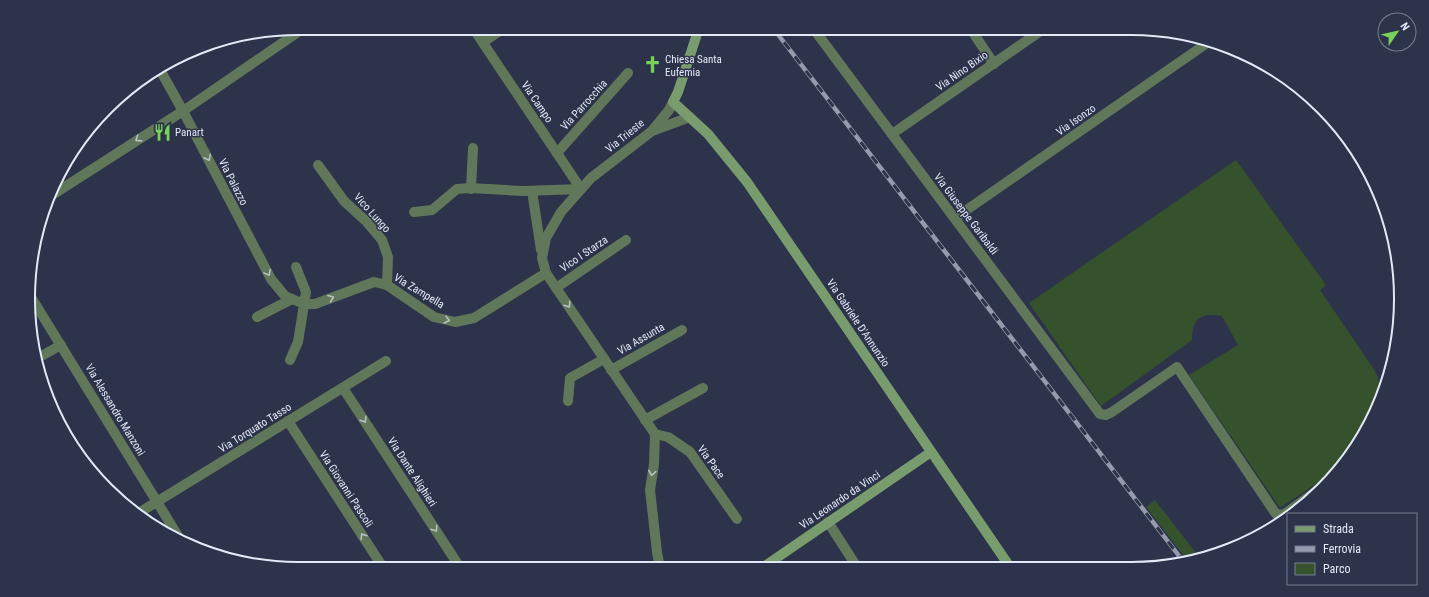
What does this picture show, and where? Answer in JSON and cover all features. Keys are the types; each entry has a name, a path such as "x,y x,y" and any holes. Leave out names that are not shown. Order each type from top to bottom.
{"street":[{"path":"58,191 183,111 293,35"},
{"name":"Via Campo","path":"478,35 581,189"},
{"path":"483,42 494,35"},
{"name":"Via Trieste","path":"542,258 546,238 561,212 591,178 652,131 669,110 678,92 697,35"},
{"name":"Via Giuseppe Garibaldi","path":"818,35 1100,414 1106,415 1112,412 1177,367 1276,514 1282,515"},
{"path":"975,35 994,64"},
{"name":"Via Nino Bixio","path":"892,134 1035,35"},
{"name":"Via Isonzo","path":"955,218 1204,45"},
{"name":"Via Palazzo","path":"161,73 183,111 271,279 285,296 296,301"},
{"name":"Via Parrocchia","path":"557,153 628,73"},
{"name":"Via Gabriele D'Annunzio","path":"673,102 708,134 747,182 1007,562"},
{"path":"652,131 690,117"},
{"path":"471,188 473,148"},
{"name":"Vico Lungo","path":"318,164 344,201 366,221 382,240 388,257 387,285"},
{"path":"414,212 432,210 457,189 471,188 532,191 581,189"},
{"path":"532,191 542,258 546,273 655,434 654,464 650,490 659,562"},
{"name":"Vico I Starza","path":"556,288 626,240"},
{"path":"290,360 298,342 296,301 306,292 296,267"},
{"name":"Via Zampella","path":"257,317 296,301 315,304 374,282 387,285 434,317 455,322 474,318 546,273"},
{"name":"Via Alessandro Manzoni","path":"35,303 175,531"},
{"name":"Via Assunta","path":"612,370 682,330"},
{"path":"41,356 61,344"},
{"path":"568,401 570,378 604,359"},
{"name":"Via Torquato Tasso","path":"142,511 386,361"},
{"name":"Via Dante Alighieri","path":"343,388 456,562"},
{"path":"645,420 703,388"},
{"name":"Via Giovanni Pascoli","path":"288,421 379,562"},
{"name":"Via Pace","path":"655,434 668,437 690,452 737,519"},
{"name":"Via Leonardo da Vinci","path":"771,562 931,452"},
{"path":"828,522 853,562"}],"green space":[{"path":"1236,160 1326,285 1320,290 1373,368 1378,377 1379,385 1367,415 1350,445 1340,459 1322,480 1280,508 1189,375 1238,345 1222,316 1203,316 1196,322 1192,333 1192,340 1101,406 1029,303"},
{"path":"1155,500 1196,554 1184,556 1146,507"}],"railway":[{"path":"778,35 1180,557"}],"place":[{"name":"Chiesa Santa Eufemia","path":"652,65"},
{"name":"Panart","path":"162,132"}]}
